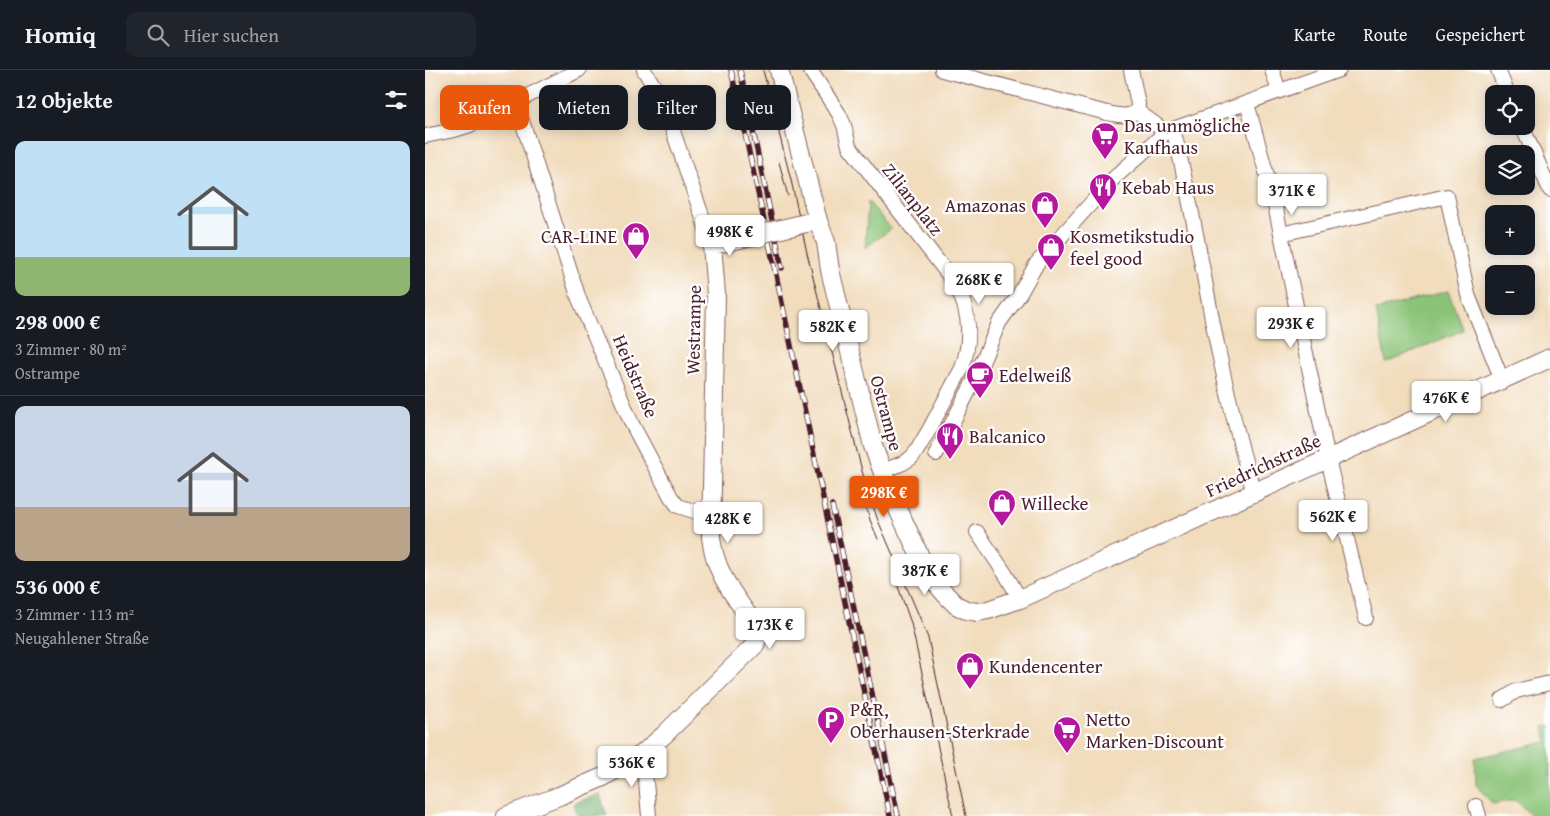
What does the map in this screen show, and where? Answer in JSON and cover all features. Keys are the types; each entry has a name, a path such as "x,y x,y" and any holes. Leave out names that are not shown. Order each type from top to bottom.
{"main road":[{"name":"Ostrampe","path":"779,70 812,222 826,242 830,270 865,417 881,472 923,563 934,581 956,605"},
{"path":"719,243 812,222"},
{"name":"Westrampe","path":"711,514 716,302 715,267 719,243"},
{"name":"Friedrichstraße","path":"956,605 971,611 983,611 994,609 1019,599 1550,358"},
{"path":"506,816 603,777 641,755 755,645 757,631 731,593 719,569 711,543 711,514"}],"street":[{"path":"529,95 579,70"},
{"name":"Westrampe","path":"644,70 655,88 669,120 719,243"},
{"name":"Zilianplatz","path":"810,70 839,114 849,146 957,287 968,320 968,347 962,368 929,430 911,458 903,464 881,472"},
{"path":"942,70 1125,116 1137,111 1138,104 1131,70"},
{"path":"1272,70 1279,91"},
{"path":"935,454 974,380 999,323 1016,300 1037,263 1113,179 1170,131 1339,70"},
{"path":"1498,70 1504,85"},
{"path":"1247,103 1275,205 1328,459 1366,618"},
{"path":"1137,111 1170,131 1190,203 1218,349 1242,454 1254,493"},
{"path":"425,136 454,130"},
{"name":"Heidstraße","path":"525,130 579,299 632,424 671,497 678,506 700,513 711,514"},
{"path":"1526,135 1550,190"},
{"path":"1281,234 1447,196 1468,295 1502,380"},
{"path":"968,347 995,335"},
{"path":"977,532 1006,575 1019,599"},
{"path":"1502,700 1516,690 1550,683"},
{"path":"641,755 649,816"}],"green space":[{"path":"868,201 891,229 865,248"},
{"path":"1448,291 1463,330 1386,363 1376,310"},
{"path":"1550,726 1550,816 1532,816 1515,800 1493,804 1476,785 1475,758 1547,742 1544,727"},
{"path":"600,794 607,816 577,816 574,803"}],"tram line":[{"path":"763,70 862,471 877,518 928,638 966,816"},
{"path":"779,162 788,196"},
{"path":"865,504 878,539"},
{"path":"895,578 911,623 953,816"}],"railway":[{"path":"731,70 890,816"},
{"path":"740,70 782,268"},
{"path":"832,505 898,816"}],"place":[{"name":"Das unmögliche Kaufhaus","path":"1105,160"},
{"name":"Kebab Haus","path":"1103,211"},
{"name":"Amazonas","path":"1045,229"},
{"name":"CAR-LINE","path":"636,260"},
{"name":"Kosmetikstudio feel good","path":"1051,271"},
{"name":"Edelweiß","path":"980,399"},
{"name":"Balcanico","path":"950,460"},
{"name":"Willecke","path":"1002,527"},
{"name":"Kundencenter","path":"970,690"},
{"name":"P&R, Oberhausen-Sterkrade","path":"831,744"},
{"name":"Netto Marken-Discount","path":"1067,754"}]}
